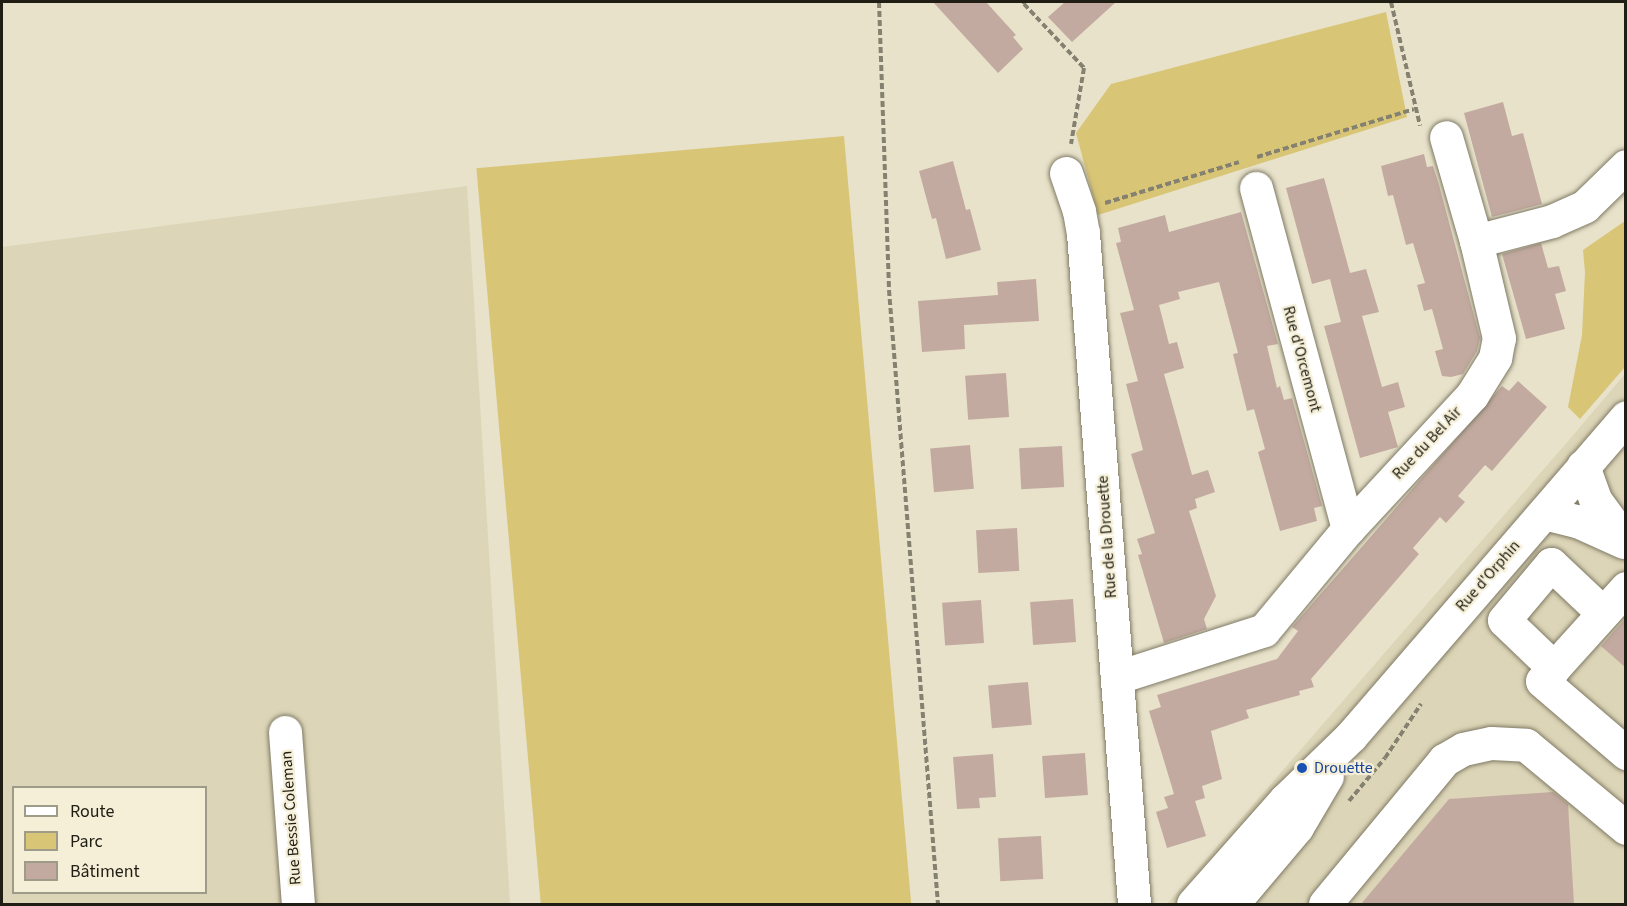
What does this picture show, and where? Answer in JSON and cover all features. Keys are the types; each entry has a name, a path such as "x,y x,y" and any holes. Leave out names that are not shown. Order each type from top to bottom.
{"street":[{"name":"Rue du Bel Air","path":"1118,677 1264,630 1348,529 1472,395 1495,358 1499,338 1476,241 1446,136"},
{"path":"1476,241 1552,221 1585,206 1626,166"},
{"name":"Rue de la Drouette","path":"1066,173 1079,211 1083,233 1134,904"},
{"name":"Rue d'Orcemont","path":"1256,188 1348,529"},
{"name":"Rue d'Orphin","path":"1193,904 1285,800 1351,736 1626,417"},
{"path":"1583,466 1596,501 1626,542"},
{"path":"1544,513 1577,520 1626,542"},
{"path":"1554,668 1504,620 1551,564 1604,613"},
{"path":"1626,588 1542,681 1626,753"},
{"name":"Rue Bessie Coleman","path":"285,732 298,904"},
{"name":"Rue d'Orphin","path":"1232,904 1297,827 1351,736"},
{"path":"1324,904 1444,760 1463,748 1491,743 1526,746 1626,828"}],"path":[{"path":"879,2 889,290 938,904"},
{"path":"1024,2 1084,68 1066,173"},
{"path":"1391,2 1418,125 1446,136"}],"shaded area":[{"path":"467,186 510,904 2,904 2,247"},
{"path":"1625,374 1625,904 1167,904 1569,440"}],"green space":[{"path":"1386,12 1407,117 1098,215 1076,133 1111,84"},
{"path":"844,136 911,904 541,904 476,168"},
{"path":"1625,221 1625,367 1580,419 1568,407 1582,335 1585,272 1583,250"}],"building":[{"path":"933,2 986,2 1016,35 1013,37 1023,49 998,73"},
{"path":"1065,2 1116,2 1072,42 1048,17"},
{"path":"1503,102 1512,136 1523,133 1542,204 1492,217 1464,113"},
{"path":"1424,154 1427,167 1433,166 1439,185 1480,338 1477,351 1463,374 1451,377 1442,376 1435,351 1443,349 1432,309 1424,311 1417,285 1425,283 1413,243 1406,245 1393,195 1388,196 1381,166"},
{"path":"953,161 966,210 970,209 981,250 946,259 936,218 932,219 919,171"},
{"path":"1324,178 1350,273 1366,269 1379,312 1362,316 1382,387 1398,382 1405,407 1388,412 1398,447 1360,458 1324,326 1341,322 1330,279 1312,284 1286,188"},
{"path":"1241,212 1278,344 1267,346 1277,388 1280,386 1284,400 1292,398 1322,506 1314,508 1317,521 1280,531 1258,452 1265,449 1254,409 1247,411 1233,354 1238,353 1219,282 1178,292 1180,299 1159,305 1169,344 1177,342 1184,368 1164,374 1192,475 1208,470 1215,492 1195,499 1197,508 1189,511 1216,596 1204,619 1207,629 1164,643 1138,555 1142,554 1137,539 1155,533 1131,454 1143,450 1126,384 1138,381 1120,313 1134,310 1116,243 1121,242 1118,228 1165,215 1169,232"},
{"path":"1541,243 1548,268 1559,266 1566,291 1555,294 1565,329 1526,339 1502,254"},
{"path":"1036,279 1039,321 964,325 965,349 922,352 918,301 998,295 997,282"},
{"path":"1006,373 1009,417 968,420 965,376"},
{"path":"1518,381 1547,407 1492,471 1485,465 1458,496 1465,502 1446,523 1440,517 1413,548 1419,554 1311,679 1314,687 1299,691 1300,695 1246,710 1249,718 1211,731 1222,779 1202,786 1205,798 1195,801 1206,836 1167,848 1156,812 1168,808 1164,797 1174,794 1149,711 1161,707 1157,695 1277,659 1298,631 1292,627 1502,386 1509,391"},
{"path":"970,445 974,489 934,492 930,448"},
{"path":"1062,446 1064,487 1021,489 1019,448"},
{"path":"1017,528 1019,571 978,573 976,530"},
{"path":"1073,599 1076,642 1033,645 1030,602"},
{"path":"981,600 984,643 945,646 942,603"},
{"path":"1626,618 1626,668 1601,646"},
{"path":"1028,682 1032,725 992,728 988,685"},
{"path":"1085,753 1088,795 1045,798 1042,756"},
{"path":"993,754 996,797 979,798 980,808 957,809 953,757"},
{"path":"1553,792 1568,804 1574,904 1361,904 1449,799"},
{"path":"1041,836 1043,879 1000,881 998,838"}],"place":[{"name":"Drouette","path":"1302,768"}]}
